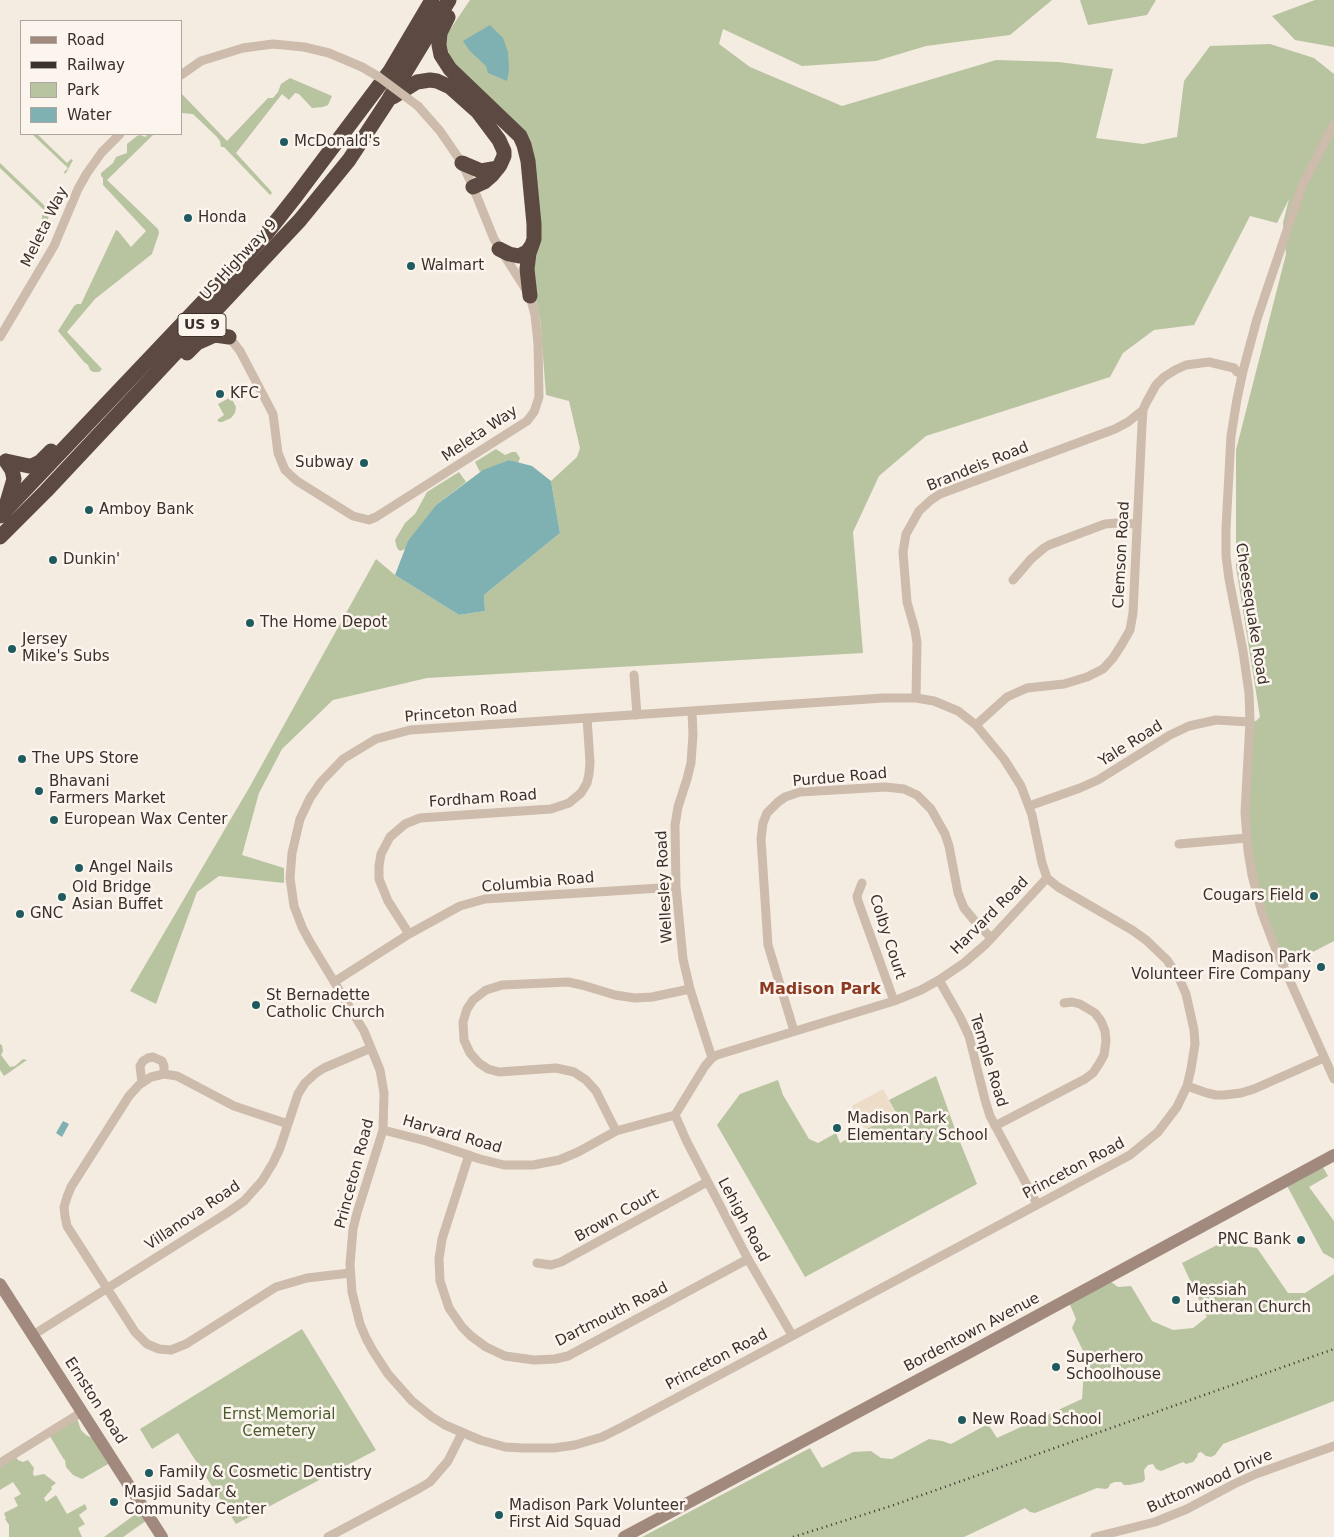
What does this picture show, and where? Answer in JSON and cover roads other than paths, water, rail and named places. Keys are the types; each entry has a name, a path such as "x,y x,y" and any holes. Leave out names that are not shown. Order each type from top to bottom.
{"highway":[{"name":"US Highway 9","path":"2,513 266,234 390,71 432,0"},
{"name":"US Highway 9","path":"0,537 40,497 300,220 349,160 389,99 449,0"},
{"path":"456,0 440,33 439,45 441,54 450,69 520,136 524,145 528,161 534,239 527,269 530,296"},
{"path":"389,99 411,85 424,81 437,81 450,87 478,112 500,140 504,156 498,168 488,179 474,187"},
{"path":"462,163 481,171 498,168"},
{"path":"499,249 518,256 527,252 532,245"},
{"path":"228,337 221,323 220,314 226,302 251,274"},
{"path":"123,409 146,396 197,343 214,335 228,337"},
{"path":"3,458 29,466 40,462 64,438 101,410"},
{"path":"2,513 14,480 12,470 3,458"}],"street":[{"name":"Meleta Way","path":"182,74 201,61 243,48 272,44 312,49 329,53 362,67 379,77 418,106 440,131 462,163 474,187 499,249 530,296 536,324 539,397 534,412 527,422 369,520 353,516 297,482 285,470 278,453 273,414 240,351 228,337"},
{"name":"Cheesequake Road","path":"1334,124 1302,186 1257,319 1243,371 1232,426 1226,528 1226,556 1229,579 1249,692 1250,722 1245,812 1252,875 1262,913 1276,950 1334,1080"},
{"name":"Meleta Way","path":"0,337 54,246 86,173 102,152 119,135"},
{"name":"Clemson Road","path":"976,725 1006,697 1027,688 1064,684 1087,677 1103,669 1113,658 1130,630 1133,613 1143,410 1156,385 1169,373 1181,367 1209,362 1234,368 1236,372"},
{"name":"Brandeis Road","path":"916,698 917,643 907,602 902,552 906,534 919,511 931,500 945,492 1114,429 1128,422 1143,410"},
{"path":"1013,580 1031,559 1050,545 1105,524 1137,524"},
{"path":"634,675 637,715"},
{"name":"Princeton Road","path":"883,698 916,698 934,701 952,708 965,716 976,725 998,751 1021,786 1034,823 1047,878 1058,887 1146,940 1158,951 1174,971 1186,994 1194,1030 1194,1057 1187,1086 1178,1107 1170,1119 1144,1145 1120,1160 624,1426 590,1441 554,1448 529,1449 498,1445 462,1434 425,1412 399,1388 388,1374 373,1351 360,1324 352,1292 350,1273 351,1247 355,1220 383,1130 385,1108 383,1087 380,1070 364,1031 302,927 294,906 290,878 292,847 300,819 313,792 326,775 343,759 376,739 426,728 692,712 883,698"},
{"name":"Wellesley Road","path":"692,712 691,763 688,779 675,819 676,887 681,946 690,989 712,1058"},
{"name":"Fordham Road","path":"409,934 388,901 379,879 381,854 390,837 405,824 420,818 551,809 569,803 583,790 589,774 587,718"},
{"name":"Yale Road","path":"1029,806 1098,780 1170,735 1189,726 1216,720 1250,722"},
{"name":"Purdue Road","path":"794,1031 768,945 761,839 763,823 767,813 786,797 800,792 885,787 900,788 917,795 931,809 945,834 958,893 964,908 991,938"},
{"path":"1179,844 1247,838"},
{"name":"Harvard Road","path":"712,1058 721,1053 894,1001 921,990 964,963 991,938 1047,878"},
{"name":"Colby Court","path":"862,883 857,896 858,901 894,1001"},
{"name":"Columbia Road","path":"334,982 409,934 460,906 486,899 676,887"},
{"name":"Temple Road","path":"939,980 966,1027 985,1100 995,1126 1036,1204"},
{"path":"616,1131 596,1091 586,1080 574,1072 556,1068 499,1072 479,1063 468,1050 463,1035 463,1022 467,1009 473,1000 486,990 502,985 568,982 615,995 635,998 652,997 690,989"},
{"path":"995,1126 1085,1079 1096,1069 1102,1059 1106,1036 1098,1017 1080,1004 1064,1003"},
{"name":"Villanova Road","path":"33,1335 244,1201 256,1189 270,1168 280,1148 302,1087 309,1078 324,1068 371,1048"},
{"path":"142,1083 140,1066 148,1058 153,1057 162,1061 164,1074"},
{"path":"675,1115 701,1072 712,1058"},
{"path":"1187,1086 1207,1093 1224,1095 1241,1093 1324,1058"},
{"path":"288,1124 234,1106 183,1078 164,1074 151,1076 129,1096 71,1187 64,1207 64,1216 70,1231 135,1332 142,1340 153,1347 170,1350 186,1344 276,1287 307,1278 350,1273"},
{"name":"Harvard Road","path":"383,1130 504,1165 518,1166 554,1162 572,1155 616,1131 675,1115"},
{"name":"Lehigh Road","path":"675,1115 707,1182 748,1259 792,1335"},
{"name":"Dartmouth Road","path":"469,1155 442,1239 439,1259 440,1281 449,1308 462,1327 486,1347 505,1356 534,1360 568,1356 748,1259"},
{"name":"Bordentown Avenue","path":"624,1537 961,1358 1334,1155"},
{"name":"Brown Court","path":"536,1263 551,1265 562,1262 707,1182"},
{"name":"Ernston Road","path":"0,1284 162,1537"},
{"path":"0,1464 82,1412"},
{"path":"328,1537 430,1482 448,1461 462,1434"},
{"name":"Buttonwood Drive","path":"1095,1537 1155,1522 1187,1509 1256,1474 1334,1446"}],"water":[{"path":"490,25 503,38 508,52 509,70 507,81 488,73 486,66 470,51 463,41"},
{"path":"509,460 532,466 551,481 560,533 484,595 485,611 459,615 395,575 408,541 436,505 483,470"},
{"path":"63,1121 69,1124 62,1137 56,1133"}],"railway":[{"path":"793,1537 891,1506 1334,1349"}],"place":[{"name":"McDonald's","path":"284,142"},
{"name":"Honda","path":"188,218"},
{"name":"Walmart","path":"411,266"},
{"name":"KFC","path":"220,394"},
{"name":"Subway","path":"364,463"},
{"name":"Amboy Bank","path":"89,510"},
{"name":"Dunkin'","path":"53,560"},
{"name":"The Home Depot","path":"250,623"},
{"name":"Jersey Mike's Subs","path":"12,649"},
{"name":"The UPS Store","path":"22,759"},
{"name":"Bhavani Farmers Market","path":"39,791"},
{"name":"European Wax Center","path":"54,820"},
{"name":"Angel Nails","path":"79,868"},
{"name":"Cougars Field","path":"1314,896"},
{"name":"Old Bridge Asian Buffet","path":"62,897"},
{"name":"GNC","path":"20,914"},
{"name":"Madison Park Volunteer Fire Company","path":"1321,967"},
{"name":"St Bernadette Catholic Church","path":"256,1005"},
{"name":"Madison Park Elementary School","path":"837,1128"},
{"name":"PNC Bank","path":"1301,1240"},
{"name":"Messiah Lutheran Church","path":"1176,1300"},
{"name":"Superhero Schoolhouse","path":"1056,1367"},
{"name":"New Road School","path":"962,1420"},
{"name":"Family & Cosmetic Dentistry","path":"149,1473"},
{"name":"Masjid Sadar & Community Center","path":"114,1502"},
{"name":"Madison Park Volunteer First Aid Squad","path":"499,1515"}],"district":[{"name":"Madison Park","path":"820,990"}],"park label":[{"name":"Ernst Memorial Cemetery","path":"279,1424"}]}
